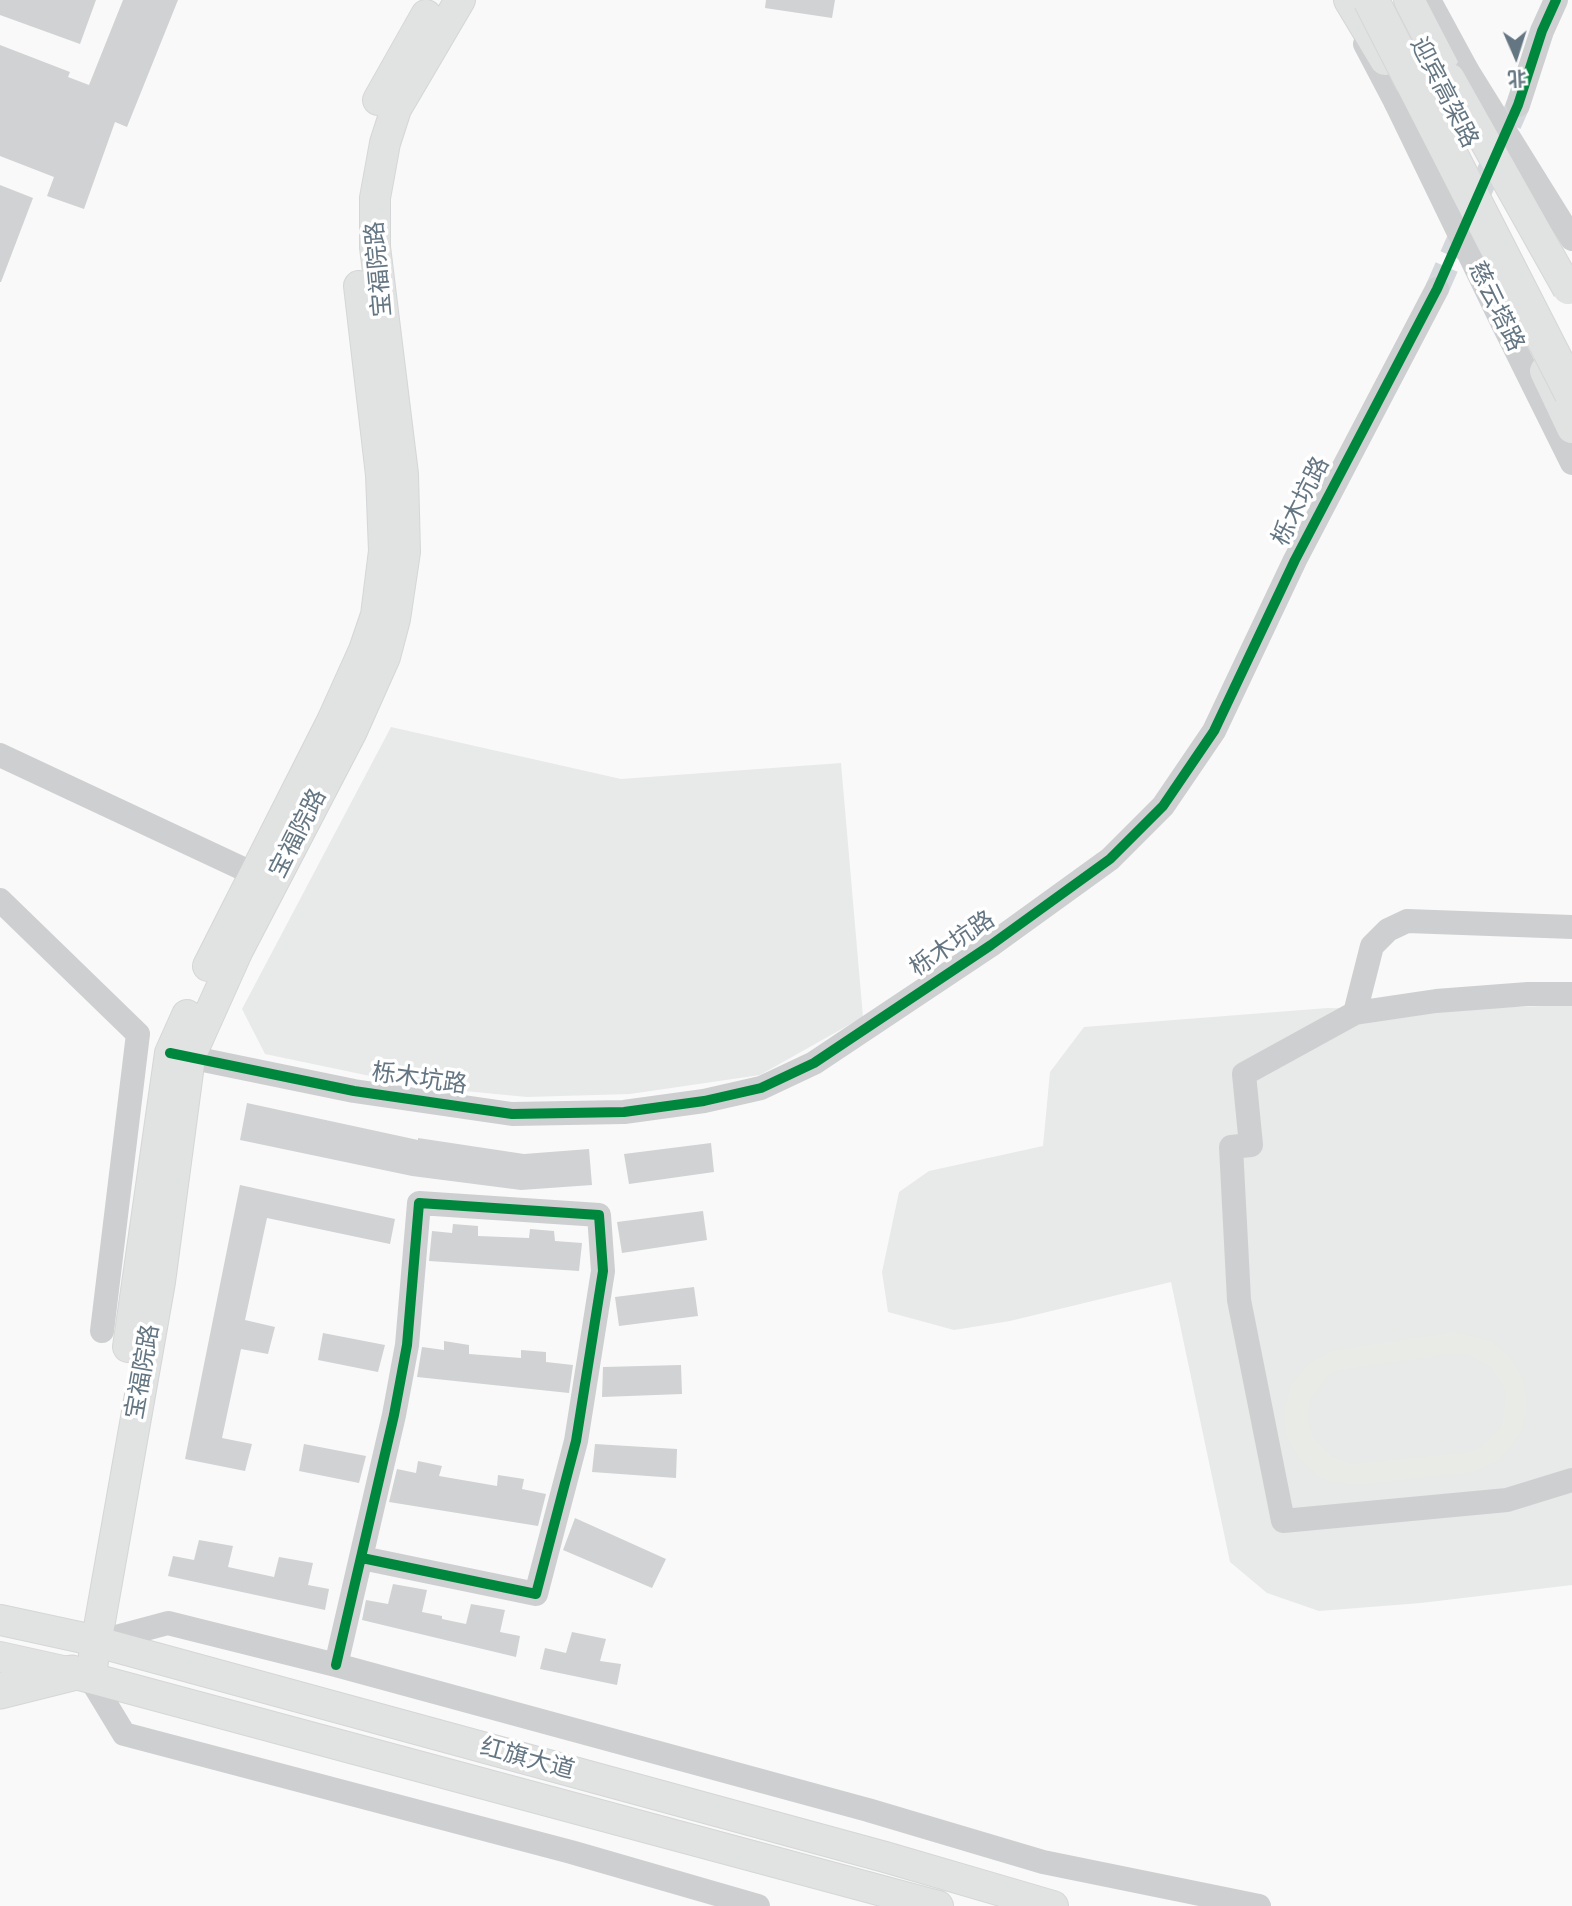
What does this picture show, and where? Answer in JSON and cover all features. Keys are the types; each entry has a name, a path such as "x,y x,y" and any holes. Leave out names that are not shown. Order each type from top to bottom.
{"highway":[{"name":"迎宾高架路","path":"1371,0 1572,393"},
{"name":"迎宾高架路","path":"1392,0 1572,341"},
{"path":"0,1690 81,1675"}],"main road":[{"name":"宝福院路","path":"81,1675 160,1282 180,1055 238,950 264,878 364,650 376,614 383,579 383,523 355,250 356,198 366,133 379,99 395,65 435,0"},
{"name":"宝福院路","path":"264,878 352,731 385,657 395,619 405,552 403,474 375,247 375,198 385,143 396,109 460,0"},
{"name":"慈云塔路","path":"1349,0 1402,99 1510,319 1572,428"},
{"path":"1409,0 1459,75 1570,293"},
{"name":"红旗大道","path":"0,1620 88,1640 1053,1906"},
{"name":"红旗大道","path":"0,1657 81,1675 939,1906"}],"street":[{"name":"慈云塔路","path":"1342,0 1402,99"},
{"path":"1429,0 1459,75 1572,239"},
{"path":"1518,105 1542,31 1556,0"},
{"name":"栎木坑路","path":"180,1055 409,1101 512,1114 624,1112 704,1101 761,1088 814,1063 980,953 1110,859 1163,806 1214,731 1296,561 1437,289"},
{"name":"慈云塔路","path":"1510,319 1572,463"},
{"path":"0,755 264,878"},
{"path":"0,900 138,1034 102,1331"},
{"path":"1355,1013 1372,946 1388,930 1407,921 1572,927"},
{"path":"1572,994 1528,993 1436,1001 1355,1013 1244,1074 1251,1144 1231,1147 1239,1300 1283,1521 1507,1500 1572,1480"},
{"path":"336,1665 362,1558 407,1345 419,1203 599,1214 603,1271 576,1441 536,1594 362,1558"},
{"path":"88,1640 167,1623 336,1665 868,1810 1043,1862 1259,1906"},
{"path":"81,1675 124,1734 570,1852 758,1906"}],"shaded area":[{"path":"391,727 621,779 841,763 863,1017 760,1075 630,1094 527,1097 423,1087 265,1054 242,1009"},
{"path":"1572,1005 1572,1585 1421,1603 1319,1611 1267,1593 1230,1562 1171,1282 1010,1321 954,1330 888,1312 882,1272 899,1192 929,1171 1043,1146 1050,1072 1084,1027 1328,1008 1425,1010"},
{"path":"1454,1332 1491,1341 1510,1357 1523,1379 1527,1404 1522,1430 1507,1452 1497,1461 1473,1472 1357,1485 1331,1482 1319,1477 1299,1459 1286,1436 1284,1410 1291,1385 1308,1364 1331,1351","holes":["1458,1353 1469,1355 1489,1365 1502,1383 1506,1394 1502,1425 1480,1448 1470,1452 1353,1464 1334,1458 1314,1439 1308,1421 1310,1400 1329,1375 1338,1370"]}],"building":[{"path":"0,0 96,0 80,44 0,15"},
{"path":"123,0 178,0 127,127 115,122 84,209 47,196 54,177 0,156 0,45 70,72 68,77 89,85"},
{"path":"766,0 835,0 832,18 765,8"},
{"path":"0,185 33,198 1,282 0,282"},
{"path":"247,1103 418,1140 524,1154 589,1149 592,1185 521,1190 412,1176 240,1140"},
{"path":"711,1143 714,1172 629,1184 624,1154"},
{"path":"240,1185 395,1219 390,1244 267,1218 245,1320 275,1327 268,1354 241,1349 222,1438 252,1444 245,1471 185,1459"},
{"path":"703,1211 707,1240 622,1253 617,1222"},
{"path":"453,1224 478,1226 478,1236 529,1238 530,1229 554,1231 555,1241 582,1243 579,1271 429,1261 432,1231 452,1233"},
{"path":"694,1287 698,1316 619,1326 615,1297"},
{"path":"323,1333 385,1345 378,1372 318,1360"},
{"path":"444,1341 469,1345 469,1354 521,1358 521,1350 546,1352 546,1362 573,1365 569,1393 417,1377 422,1347 444,1350"},
{"path":"681,1365 682,1394 602,1397 603,1367"},
{"path":"304,1444 366,1456 359,1483 299,1471"},
{"path":"595,1444 677,1449 676,1478 592,1472"},
{"path":"418,1461 442,1466 439,1476 497,1486 498,1475 524,1479 522,1489 546,1494 538,1526 389,1502 397,1469 416,1473"},
{"path":"575,1518 666,1559 652,1588 563,1550"},
{"path":"199,1540 233,1546 228,1567 274,1577 279,1557 313,1563 308,1585 329,1589 325,1610 168,1576 173,1556 194,1560"},
{"path":"393,1584 427,1590 422,1612 442,1616 442,1619 466,1624 471,1604 505,1610 500,1632 520,1636 516,1657 362,1620 366,1600 388,1604"},
{"path":"572,1632 606,1639 600,1661 621,1664 617,1685 540,1669 545,1648 566,1653"}],"tunnel":[{"path":"1437,289 1518,105"}],"cycle path":[{"path":"170,1053 354,1091 512,1114 624,1112 704,1101 761,1088 814,1063 991,945 1110,859 1163,806 1214,731 1295,560 1437,289 1518,105 1542,31 1556,0"},
{"path":"336,1665 394,1415 407,1345 419,1203 599,1215 603,1271 576,1441 536,1594 362,1558"}]}
